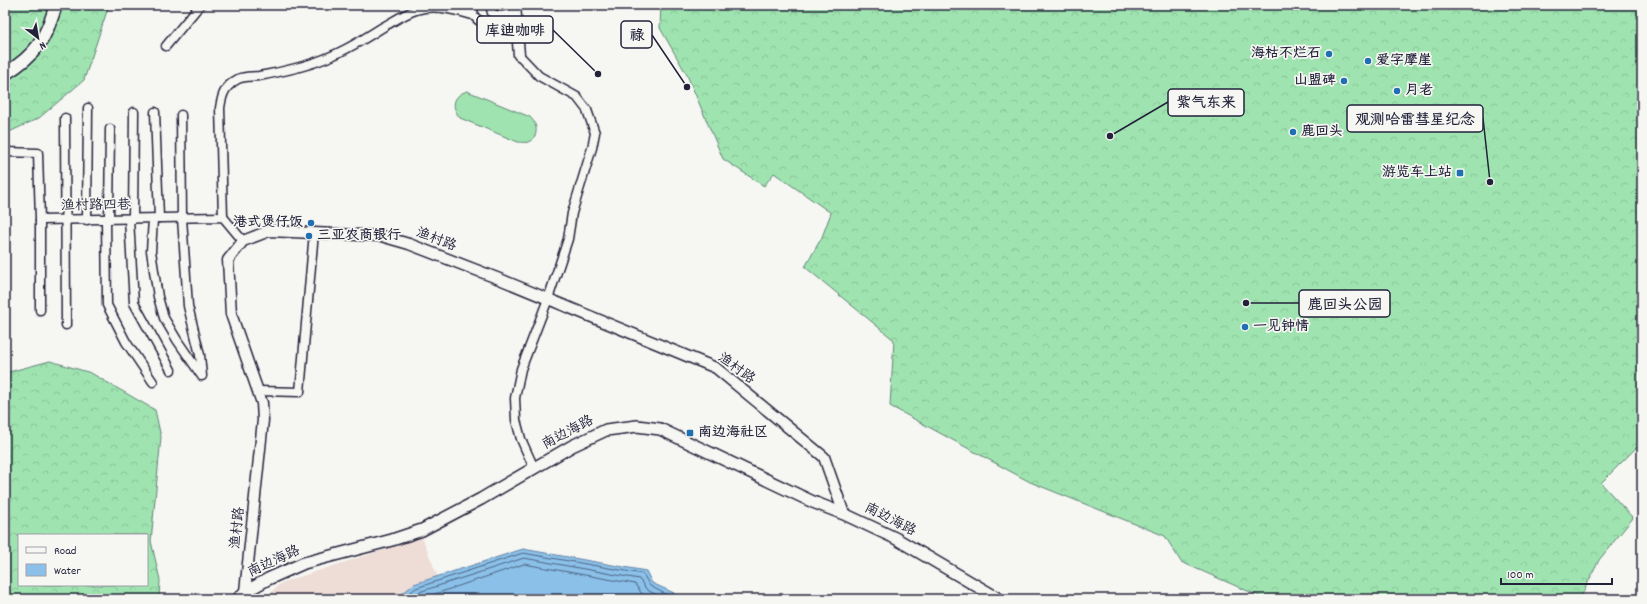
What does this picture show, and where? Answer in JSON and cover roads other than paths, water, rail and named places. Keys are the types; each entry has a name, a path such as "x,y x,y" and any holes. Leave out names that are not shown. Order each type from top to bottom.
{"main road":[{"path":"5,74 18,66 35,51 50,26 56,5"},
{"name":"南边海路","path":"241,596 268,579 304,563 392,540 422,530 481,499 572,446 606,430 637,426 660,429 813,502 844,514 895,538 999,599"}],"street":[{"path":"166,46 200,5"},
{"path":"473,15 474,5"},
{"path":"490,5 492,13 495,15 505,16 515,9"},
{"path":"243,240 223,217 220,108 222,94 225,88 237,80 245,77 258,76 308,65 330,57 402,16 416,10 430,7 446,8 473,15 478,20 491,25"},
{"path":"515,9 519,55 539,76 577,98 587,110 595,133 592,148 572,213 568,239 548,299 521,369 515,398 516,420 521,439 534,468"},
{"path":"87,220 88,108"},
{"path":"134,112 131,219 134,303 171,370"},
{"path":"155,112 156,219 151,251 158,297 164,318 202,376 200,355 188,306 182,218 181,115"},
{"path":"65,118 64,220 66,325"},
{"path":"110,129 107,219 107,305 126,342 153,382"},
{"name":"渔村路四巷","path":"5,152 38,153 40,220 223,217"},
{"path":"40,220 40,310"},
{"name":"渔村路","path":"241,596 264,420 262,403 231,314 228,260 243,240 269,231 381,236 409,244 716,368 824,457 844,514"},
{"path":"258,392 300,392 314,232"}],"water":[{"path":"523,549 646,571 652,583 674,593 675,599 396,599 414,584"}],"place":[{"name":"海枯不烂石","path":"1329,54"},
{"name":"爱字摩崖","path":"1368,61"},
{"name":"库迪咖啡","path":"598,74"},
{"name":"山盟碑","path":"1344,81"},
{"name":"禄","path":"687,87"},
{"name":"月老","path":"1397,91"},
{"name":"鹿回头","path":"1293,132"},
{"name":"紫气东来","path":"1110,136"},
{"name":"游览车上站","path":"1460,173"},
{"name":"观测哈雷彗星纪念","path":"1490,182"},
{"name":"港式煲仔饭","path":"311,223"},
{"name":"三亚农商银行","path":"309,236"},
{"name":"鹿回头公园","path":"1246,303"},
{"name":"一见钟情","path":"1245,327"},
{"name":"南边海社区","path":"690,433"}]}
